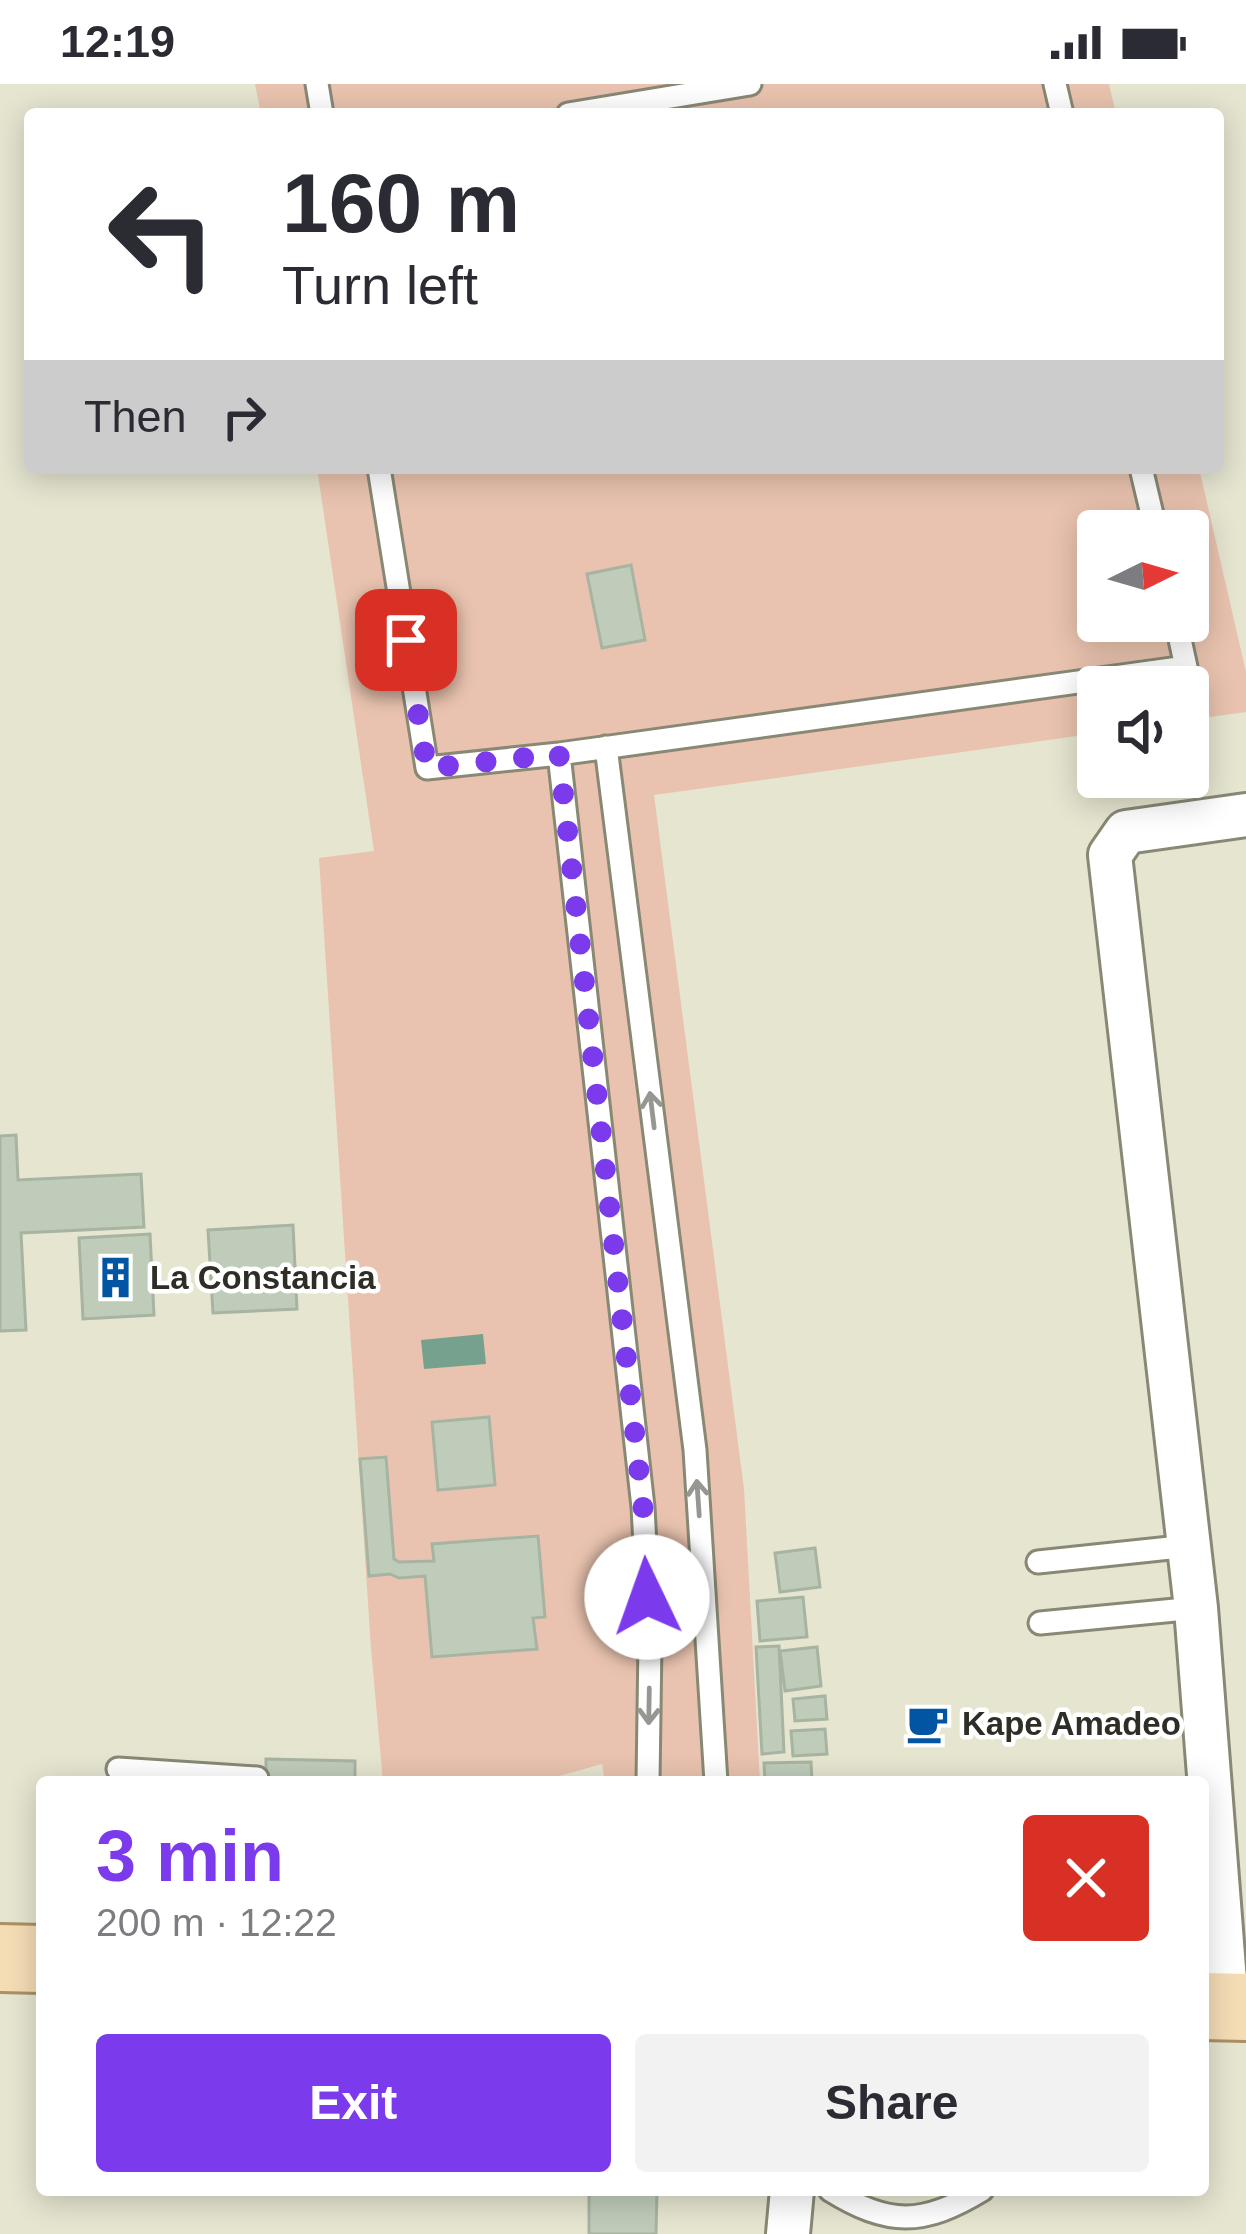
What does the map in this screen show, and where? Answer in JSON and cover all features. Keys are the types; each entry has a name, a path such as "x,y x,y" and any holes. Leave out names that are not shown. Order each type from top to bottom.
{"main road":[{"path":"0,1958 36,1959"}],"street":[{"path":"1208,1776 1196,1608 1110,855 1126,832 1246,815"},
{"path":"1209,1787 1225,2007"},
{"path":"788,2234 791,2196"}],"lane":[{"path":"604,108 750,84"},
{"path":"380,474 427,768 1186,667 1181,642"},
{"path":"1143,474 1151,510"},
{"path":"606,747 695,1450 716,1776"},
{"path":"559,754 643,1507 650,1642 648,1776"},
{"path":"1038,1562 1189,1546"},
{"path":"1040,1623 1196,1608"},
{"path":"118,1769 226,1776"},
{"path":"839,2196 860,2209 891,2217 930,2214 972,2196"}],"shaded area":[{"path":"255,84 1109,84 1115,108 260,108"},
{"path":"318,474 1200,474 1209,510 1077,510 1077,642 1209,642 1209,511 1246,672 1246,712 1209,717 1209,666 1077,666 1077,736 654,795 744,1489 760,1776 604,1776 602,1764 559,1776 382,1776 319,858 374,851"},
{"path":"483,1334 486,1364 424,1369 421,1340"}],"building":[{"path":"631,565 645,640 602,648 587,574"},
{"path":"16,1135 18,1180 141,1174 144,1227 21,1233 26,1330 0,1331 0,1136"},
{"path":"293,1225 297,1309 213,1313 208,1230"},
{"name":"La Constancia","path":"150,1234 154,1315 83,1319 79,1238"},
{"path":"489,1417 495,1485 438,1490 432,1422"},
{"path":"386,1457 394,1559 399,1562 434,1561 432,1544 538,1536 545,1617 533,1618 537,1649 432,1657 425,1576 369,1576 360,1459"},
{"path":"815,1548 820,1587 780,1592 775,1553"},
{"path":"803,1597 807,1637 760,1641 757,1601"},
{"path":"779,1646 784,1752 762,1754 756,1647"},
{"path":"817,1647 821,1686 785,1691 780,1651"},
{"path":"825,1696 827,1719 795,1721 793,1699"},
{"path":"825,1729 827,1754 793,1756 791,1731"},
{"path":"266,1759 355,1761 355,1776 266,1776"},
{"path":"811,1762 812,1776 765,1776 764,1763"},
{"path":"589,2196 657,2196 656,2234 589,2234"}],"place":[{"name":"La Constancia","path":"116,1277"},
{"name":"Kape Amadeo","path":"928,1723"}],"route":[{"path":"406,640 427,768 559,754 643,1507 647,1597"}]}
